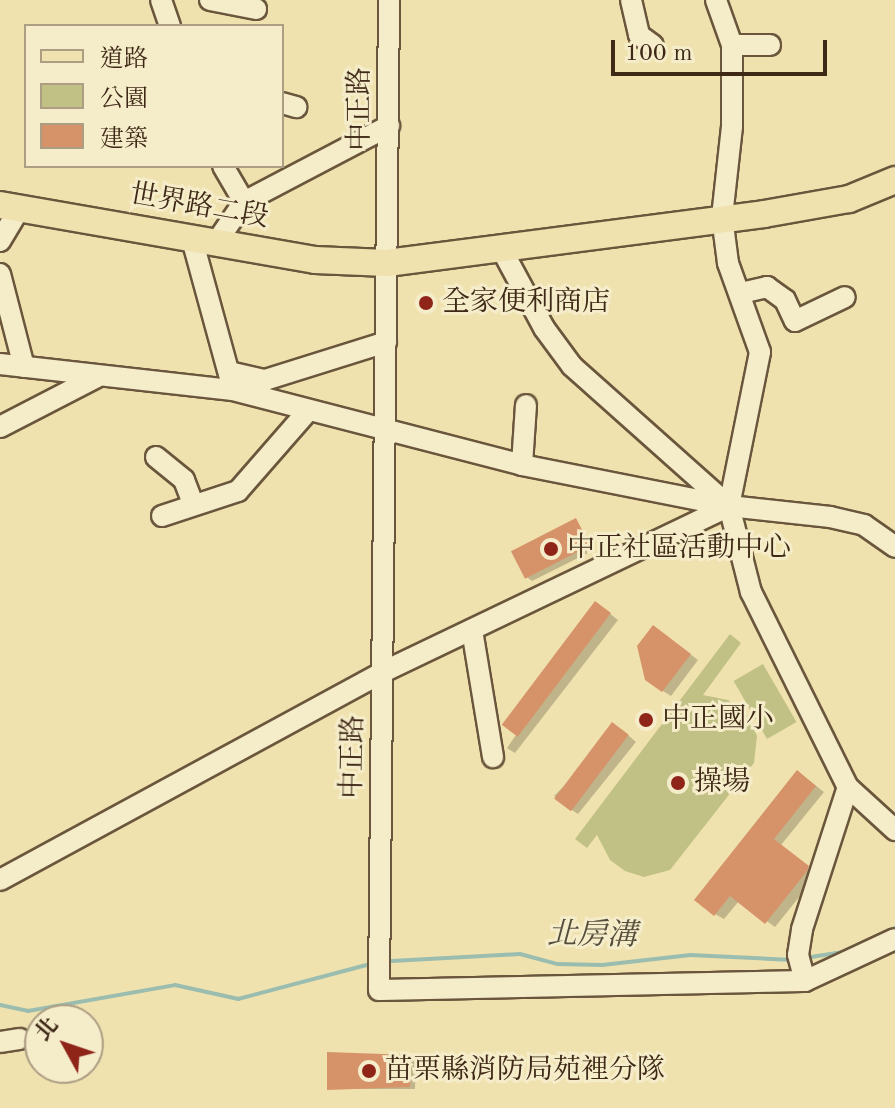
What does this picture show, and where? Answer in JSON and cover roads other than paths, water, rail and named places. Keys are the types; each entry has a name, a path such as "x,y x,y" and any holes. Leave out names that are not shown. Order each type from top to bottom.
{"main road":[{"name":"世界路二段","path":"10,207 315,260 387,263 502,250 849,199 895,180"}],"street":[{"path":"161,0 169,24"},
{"path":"210,0 256,12"},
{"name":"中正路","path":"389,0 379,990 805,981 895,939"},
{"path":"631,0 639,35 653,45"},
{"path":"716,0 732,45 732,126 722,217 728,263 760,352 729,506 751,592 848,787 895,830"},
{"path":"732,45 770,45"},
{"path":"231,381 204,241 244,202 389,126"},
{"path":"224,168 244,202"},
{"path":"0,241 10,207"},
{"path":"502,250 544,328 572,366 729,506"},
{"path":"0,274 24,367"},
{"path":"741,293 767,287 785,300 795,321 845,297"},
{"path":"0,364 97,377 265,380 386,342"},
{"path":"0,427 97,377"},
{"path":"231,381 307,412 522,465 729,506 864,525 895,547"},
{"path":"522,465 526,405"},
{"path":"162,516 193,503 238,491 307,412"},
{"path":"156,457 184,480 193,503"},
{"path":"0,880 383,672 729,506"},
{"path":"472,630 484,727 493,757"},
{"path":"805,981 798,955 802,929 848,787"}],"waterway":[{"name":"北房溝","path":"811,957 842,952 895,928"},
{"name":"北房溝","path":"392,961 520,954 558,964 602,965 690,955 792,960"},
{"name":"北房溝","path":"0,1005 28,1011 175,985 238,999 367,965"}],"place":[{"name":"全家便利商店","path":"426,303"},
{"name":"中正社區活動中心","path":"551,549"},
{"name":"中正國小","path":"646,720"},
{"name":"操場","path":"678,783"},
{"name":"苗栗縣消防局苑裡分隊","path":"369,1071"}]}
